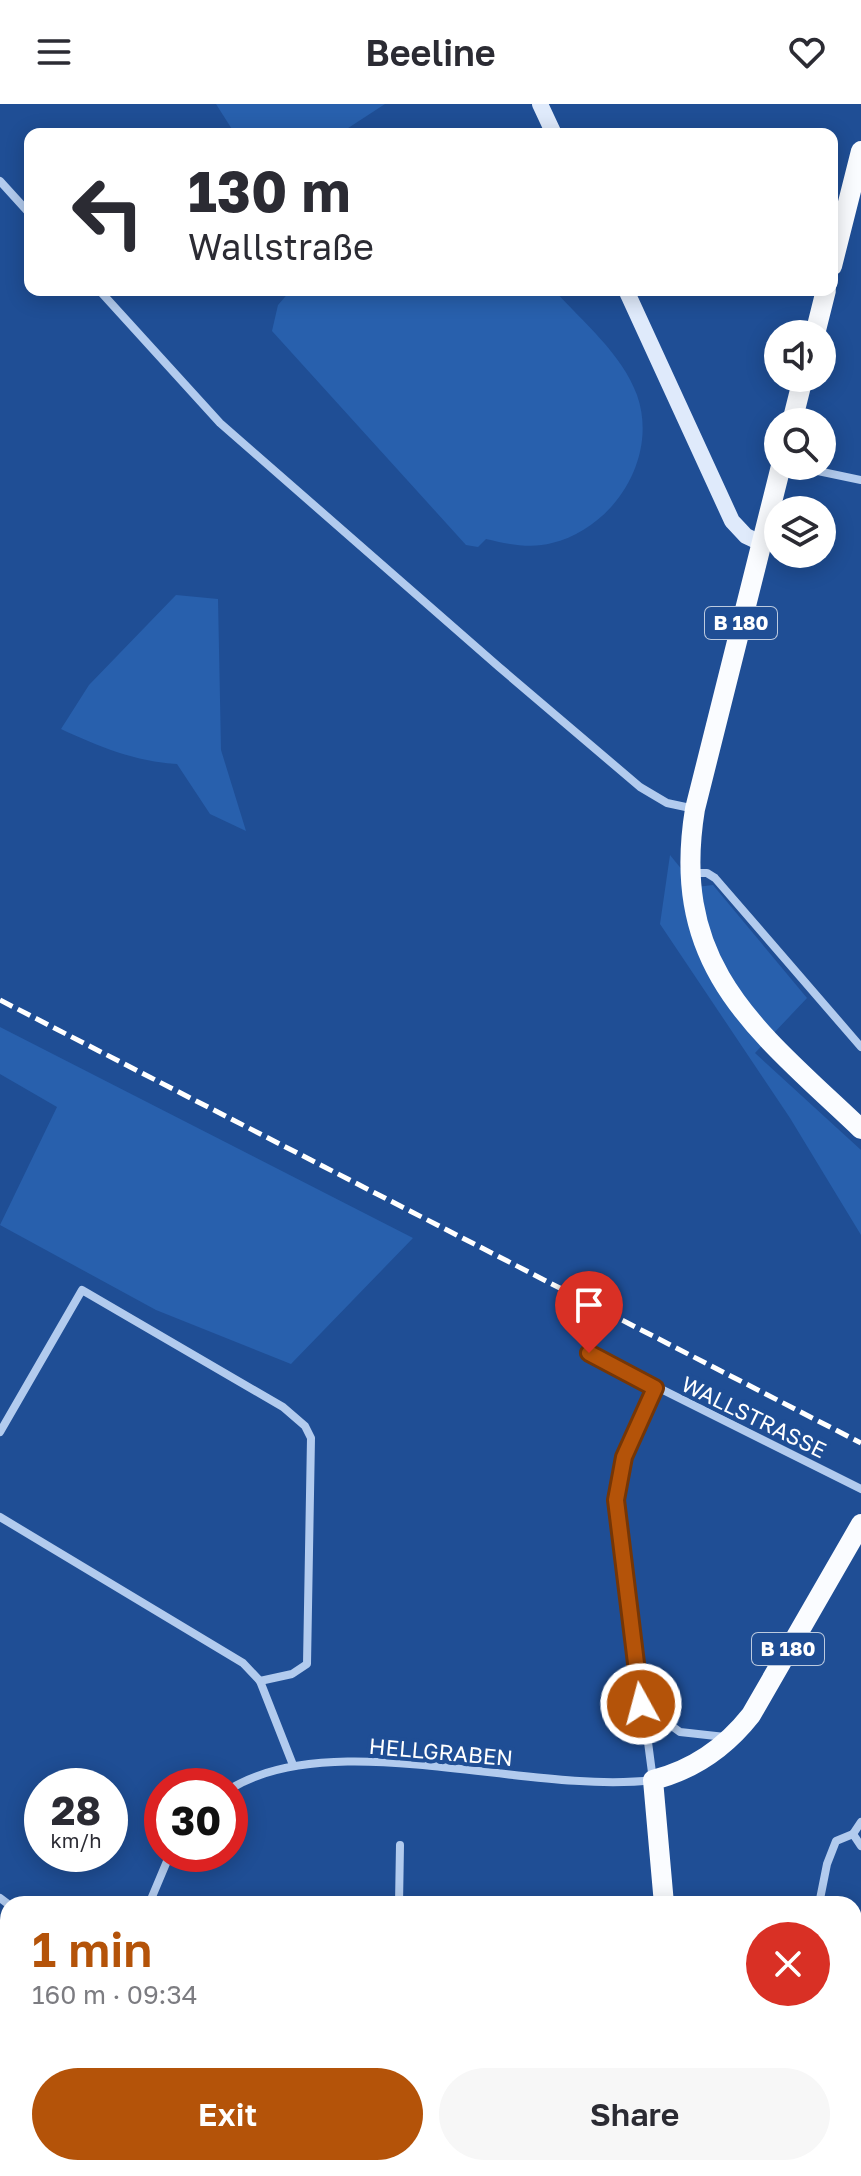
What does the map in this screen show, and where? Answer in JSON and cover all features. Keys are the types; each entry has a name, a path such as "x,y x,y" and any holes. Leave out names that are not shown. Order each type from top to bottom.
{"main road":[{"path":"838,242 861,151"},
{"path":"818,320 824,296"},
{"name":"B 180","path":"777,480 695,809 690,873 704,945 729,995 755,1028 861,1129"},
{"name":"B 180","path":"653,1780 699,1762 734,1736 764,1694 861,1524"},
{"path":"653,1780 663,1896"}],"street":[{"path":"540,104 551,128"},
{"path":"0,181 24,207"},
{"path":"104,296 220,423 621,773 657,799 695,809"},
{"path":"629,296 732,521 746,536 761,543"},
{"path":"836,475 861,480"},
{"path":"690,873 707,873 715,878 861,1047"},
{"path":"0,1432 82,1290 283,1407 305,1426 311,1438 307,1664 292,1674 260,1681"},
{"name":"WALLSTRASSE","path":"589,1353 861,1489"},
{"path":"653,1780 616,1500 624,1457 655,1388"},
{"path":"0,1517 231,1654 260,1681 293,1765"},
{"path":"641,1704 680,1732 704,1737 734,1736"},
{"name":"HELLGRABEN","path":"248,1780 293,1765 363,1762 602,1785 653,1780"},
{"path":"821,1896 827,1864 836,1841 853,1834 861,1822"},
{"path":"853,1834 861,1846"},
{"path":"399,1896 400,1845"},
{"path":"152,1896 162,1872"}],"shaded area":[{"path":"216,104 385,104 348,128 231,128"},
{"path":"286,296 560,296 612,352 637,395 642,419 642,442 626,487 595,522 574,535 552,543 536,546 486,539 478,547 466,545 272,331 278,305"},
{"path":"176,595 218,599 221,750 246,831 210,814 177,764 118,752 61,729 89,685"},
{"path":"670,855 696,887 713,885 807,998 755,1053 861,1150 861,1235 790,1118 660,924"},
{"path":"0,1027 413,1238 291,1364 156,1310 0,1225 57,1107 0,1074"}],"railway":[{"path":"0,1000 861,1443"}],"route":[{"path":"589,1353 655,1388 624,1457 616,1500 641,1704"}]}
